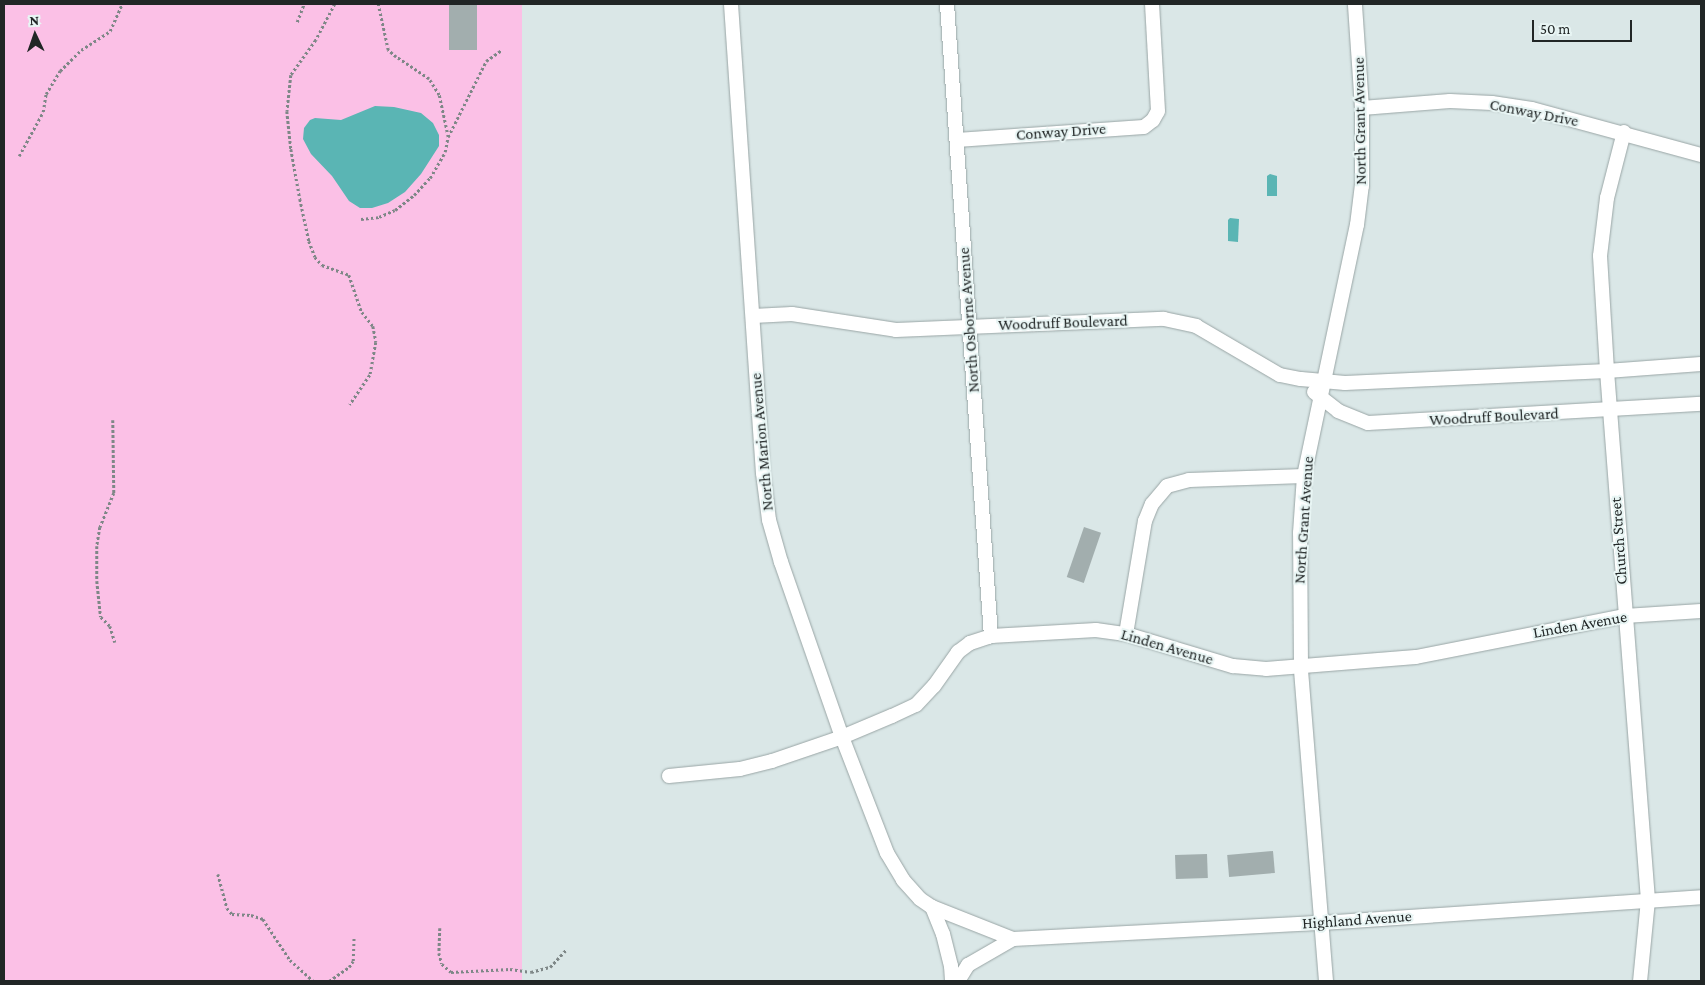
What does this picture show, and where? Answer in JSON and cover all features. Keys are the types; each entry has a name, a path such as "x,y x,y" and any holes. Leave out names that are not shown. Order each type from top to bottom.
{"street":[{"name":"North Marion Avenue","path":"731,4 763,473 769,520 781,562 842,737 887,853 904,880 920,899 932,907 1013,939"},
{"name":"North Osborne Avenue","path":"947,4 991,636"},
{"name":"Conway Drive","path":"957,140 1144,127 1154,120 1158,110 1152,4"},
{"name":"North Grant Avenue","path":"1326,981 1301,667 1299,574 1304,476 1357,225 1362,186 1362,108 1355,4"},
{"name":"Conway Drive","path":"1362,108 1450,101 1492,103 1532,109 1624,132 1701,155"},
{"name":"Church Street","path":"1624,132 1602,227 1600,256 1606,371 1648,900 1640,981"},
{"name":"Woodruff Boulevard","path":"753,316 792,314 896,330 1164,319 1196,326 1280,375 1301,379 1364,384 1701,364"},
{"name":"Woodruff Boulevard","path":"1301,379 1319,398 1338,411 1368,423 1610,411 1701,404"},
{"path":"1126,634 1144,521 1152,504 1167,486 1189,480 1304,476"},
{"name":"Linden Avenue","path":"669,776 740,769 842,737 916,705 934,686 958,652 970,643 991,636 1096,630 1126,634 1233,666 1266,668 1301,667 1416,657 1625,616 1701,611"},
{"name":"Highland Avenue","path":"1013,939 1322,923 1701,897"},
{"path":"932,907 943,934 951,966 952,981"},
{"path":"958,981 968,965 1013,939"}],"path":[{"path":"19,156 43,112 46,94 60,71 81,50 110,31 122,4"},
{"path":"297,22 304,4"},
{"path":"334,4 316,40 292,75 287,112 290,149 298,191 309,241 315,257 322,265 349,275 362,312 372,326 376,342 370,375 350,405"},
{"path":"378,4 388,50 396,58 429,79 439,95 448,136"},
{"path":"361,219 379,217 395,210 414,195 430,178 444,152 448,136 486,61 502,50"},
{"path":"112,420 114,493 100,527 97,546 97,580 100,616 110,626 115,642"},
{"path":"218,874 227,908 232,914 251,915 263,919 290,960 313,981"},
{"path":"440,928 439,953 442,964 451,972 510,970 531,972 550,967 567,949"},
{"path":"329,981 341,974 353,961 354,936"}],"shaded area":[{"path":"4,4 522,4 522,981 4,981"}],"water":[{"path":"375,106 394,107 421,113 433,123 439,135 439,146 421,174 405,192 388,203 372,208 360,208 349,201 332,176 311,154 303,139 304,128 310,120 315,118 341,120"},
{"path":"1270,174 1277,176 1277,196 1267,196 1267,176"},
{"path":"1230,218 1239,219 1238,242 1228,241 1228,220"}],"building":[{"path":"449,4 477,4 477,50 449,50"},
{"path":"1084,527 1101,533 1084,583 1067,577"},
{"path":"1273,851 1275,873 1229,877 1227,855"},
{"path":"1207,854 1208,878 1176,879 1175,855"}]}
